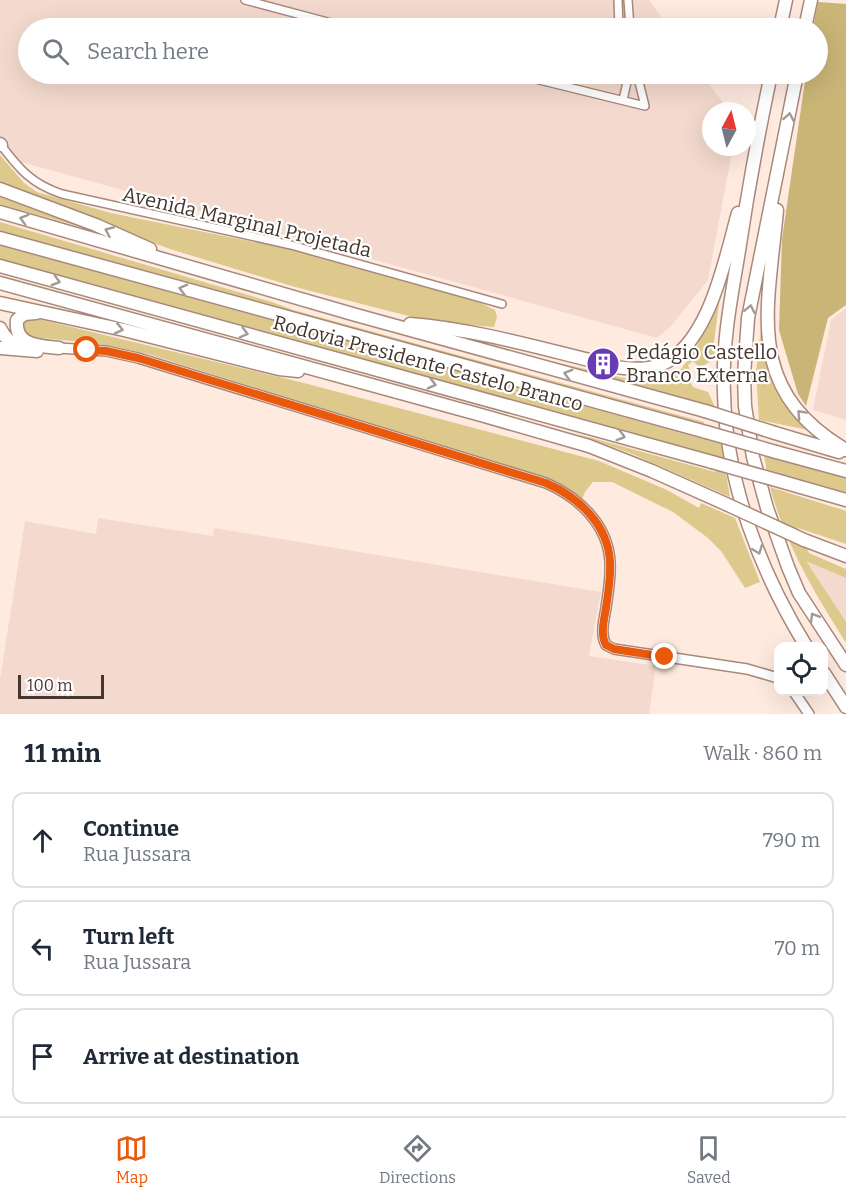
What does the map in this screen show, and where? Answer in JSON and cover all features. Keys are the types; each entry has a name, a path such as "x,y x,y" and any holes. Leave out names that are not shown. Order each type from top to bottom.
{"highway":[{"path":"782,18 786,0"},
{"path":"807,18 811,0"},
{"path":"769,84 753,162 726,333 724,395 726,426 739,495 767,572 804,642"},
{"path":"795,84 748,318 744,375 745,406 756,467 767,508 788,567 800,593 846,665"},
{"path":"782,152 768,316 768,342 774,370 786,397 801,416 846,452"},
{"path":"610,366 633,369 652,367 676,356 689,342 707,312 716,290 753,162"},
{"path":"0,189 96,225 201,272"},
{"path":"0,212 201,272 846,452"},
{"name":"Rodovia Presidente Castelo Branco","path":"0,238 846,471"},
{"name":"Rodovia Presidente Castelo Branco","path":"0,266 846,500"},
{"path":"0,276 103,311"},
{"path":"0,283 589,446 652,471 804,540 846,556"},
{"path":"0,303 124,330 279,369 329,373"},
{"path":"41,312 21,317 17,323 18,332 29,345 58,348"},
{"path":"390,325 407,324 457,330 597,362"},
{"path":"0,328 12,344 27,350"},
{"path":"0,348 44,351 58,348"},
{"path":"828,679 846,707"}],"main road":[{"path":"58,348 106,351 138,358 564,490 577,500 593,518 608,549 610,579 602,631 606,645 614,649 747,669 774,677"},
{"path":"797,696 809,714"}],"street":[{"path":"245,0 312,18"},
{"path":"618,0 619,18"},
{"path":"628,0 629,18"},
{"path":"553,84 645,106 640,84"},
{"path":"623,100 627,84"},
{"name":"Avenida Marginal Projetada","path":"0,145 32,180 62,194 291,245 502,304"}],"shaded area":[{"path":"0,0 649,0 662,18 18,18 18,84 709,84 722,102 702,102 702,156 731,156 708,280 672,325 657,338 21,162 0,139"},
{"path":"818,2 846,4 846,305 828,318 806,406 798,394 779,330 782,239 805,84 828,84 828,18 815,18"},
{"path":"0,155 24,183 37,192 111,213 288,249 481,303 495,310 497,317 494,327 432,322 295,287 173,250 0,187"},
{"path":"0,196 87,228 88,229 0,204"},
{"path":"0,222 293,310 704,422 704,424 0,231"},
{"path":"0,245 721,444 730,497 630,453 574,433 715,472 715,457 0,260"},
{"path":"721,289 714,356 708,363 699,367 693,361 688,365 690,370 677,375 680,380 689,379 693,387 708,392 716,409 498,349 637,381 665,378 681,369 696,348"},
{"path":"846,308 846,420 813,410 831,320"},
{"path":"34,318 304,383 599,461 667,490 699,508 701,503 735,518 760,582 745,588 721,551 708,538 673,512 612,482 593,482 581,501 566,489 548,480 148,354 94,343 30,337 26,335 21,323"},
{"path":"761,327 765,357 773,384 787,408 808,430 759,420 756,372"},
{"path":"764,455 846,478 846,494 767,472"},
{"path":"770,487 846,511 846,544 798,528 809,553 846,569 846,578 806,561 846,622 846,643 812,587 792,548"},
{"path":"98,518 213,536 214,528 601,592 589,656 656,666 649,714 0,714 0,679 25,521 96,534"},
{"path":"805,560 846,578 846,624"}],"place":[{"name":"Pedágio Castello Branco Externa","path":"603,364"}],"route":[{"path":"87,350 106,351 138,358 564,490 577,500 593,518 608,549 609,587 602,631 606,645 614,649 665,657"}]}
